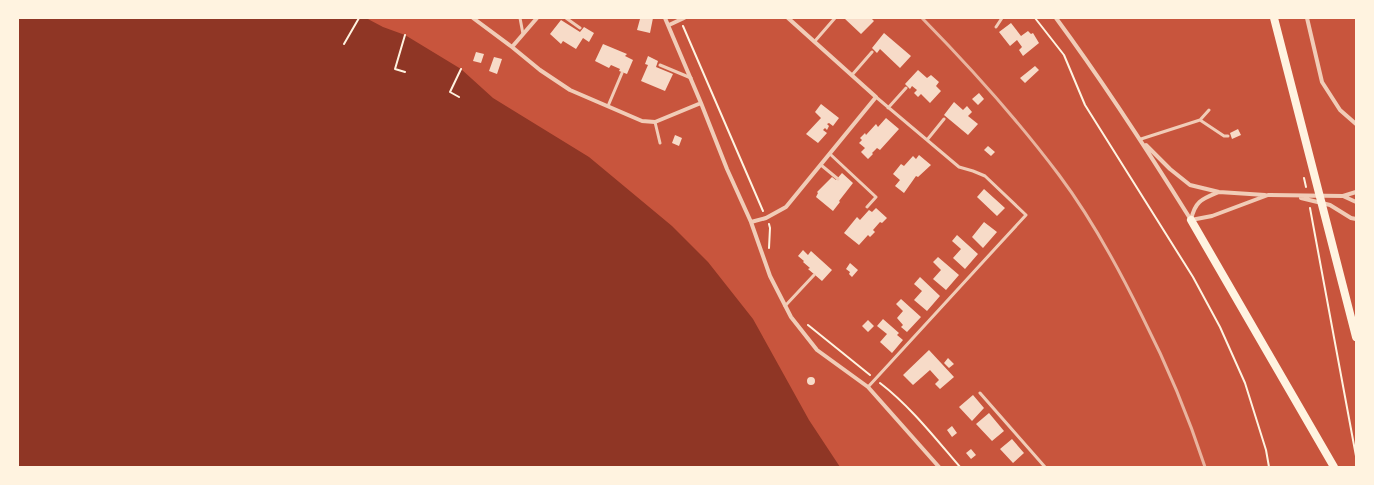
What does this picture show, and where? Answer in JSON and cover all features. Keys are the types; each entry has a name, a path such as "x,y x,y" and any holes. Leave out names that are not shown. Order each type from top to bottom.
{"main road":[{"path":"1274,18 1356,337"},
{"path":"1191,220 1334,467"}],"street":[{"path":"473,18 540,70 570,90 642,121 655,122 701,103"},
{"path":"512,47 537,18"},
{"path":"665,18 691,78 727,169 751,222 770,276 790,317 817,350 868,387 939,467"},
{"path":"751,222 766,218 786,207 876,97 788,18"},
{"path":"1056,18 1087,60 1141,139 1191,220"},
{"path":"1307,18 1322,82 1340,110 1356,124"},
{"path":"669,25 682,19"},
{"path":"1141,139 1170,169 1190,185 1219,192 1268,195 1343,196 1356,192"},
{"path":"1191,220 1194,208 1204,198 1219,192"},
{"path":"1191,220 1212,216 1268,195"},
{"path":"1295,196 1330,206 1351,218 1356,219"},
{"path":"1343,196 1356,202"}],"lane":[{"path":"520,18 523,34"},
{"path":"566,18 580,28"},
{"path":"815,41 835,18"},
{"path":"996,26 1002,18"},
{"path":"852,75 872,52"},
{"path":"660,65 691,78"},
{"path":"608,106 622,73"},
{"path":"888,108 906,88"},
{"path":"868,387 1026,215 985,176 974,170 959,167 876,97"},
{"path":"1141,139 1200,120 1209,110"},
{"path":"926,140 944,119"},
{"path":"1200,120 1224,136 1228,136"},
{"path":"655,122 660,143"},
{"path":"830,154 876,197 867,207"},
{"path":"821,164 838,179"},
{"path":"785,306 814,275"},
{"path":"980,393 1043,466"}],"path":[{"path":"344,44 359,18"},
{"path":"1035,18 1064,55 1085,105 1193,278 1220,328 1245,382 1270,467"},
{"path":"682,19 770,228 769,251"},
{"path":"405,35 395,69 405,72"},
{"path":"459,97 450,92 461,69"},
{"path":"1315,232 1356,456"},
{"path":"805,322 892,393 930,432 960,467"}],"shaded area":[{"path":"18,18 366,18 383,27 405,35 461,69 493,98 589,157 672,226 708,262 753,319 809,420 840,467 18,467"}],"building":[{"path":"637,18 653,18 650,33 637,30 640,19"},
{"path":"844,18 871,18 874,21 861,34"},
{"path":"561,20 580,32 584,27 594,33 589,42 583,38 576,49 563,41 561,44 550,34"},
{"path":"1011,23 1021,36 1028,31 1031,34 1033,33 1039,43 1023,56 1019,50 1022,47 1017,40 1010,46 999,32"},
{"path":"884,33 911,56 900,68 880,49 877,53 872,48"},
{"path":"603,44 627,54 625,56 633,60 627,74 619,71 620,69 611,65 609,68 595,61"},
{"path":"476,52 484,54 481,63 473,61"},
{"path":"648,56 658,61 656,67 673,74 665,91 641,81 648,65 645,64"},
{"path":"494,57 502,59 497,74 489,71"},
{"path":"1035,66 1039,70 1025,83 1020,78"},
{"path":"918,70 927,78 931,75 939,82 936,86 941,91 930,103 921,94 918,97 914,93 917,90 912,86 910,89 905,84"},
{"path":"979,93 984,99 978,105 972,99"},
{"path":"954,102 963,110 967,106 972,112 968,116 978,124 968,135 944,115"},
{"path":"821,104 839,118 833,126 829,123 827,124 829,126 827,130 825,128 823,130 827,133 818,143 806,134 821,118 815,112"},
{"path":"886,118 899,129 880,150 877,148 868,159 861,152 865,148 859,143 862,140 860,138 865,133 866,135 876,124 878,127"},
{"path":"1238,129 1241,135 1232,139 1230,133"},
{"path":"675,135 682,138 679,146 672,143"},
{"path":"988,146 995,152 991,156 984,150"},
{"path":"919,155 931,165 918,177 916,176 904,193 895,186 900,180 893,174 901,164 904,166 913,156 916,159"},
{"path":"842,173 853,183 833,211 816,197 817,192 832,177 836,180"},
{"path":"984,189 1005,208 997,216 977,197"},
{"path":"876,208 887,218 882,223 880,222 873,230 875,232 870,237 868,235 859,245 844,233 857,217 860,220 869,210 872,212"},
{"path":"984,222 997,232 983,248 972,237"},
{"path":"957,235 978,254 965,269 953,258 961,249 952,241"},
{"path":"803,250 808,255 811,251 832,270 822,281 808,269 810,268 798,256"},
{"path":"938,257 959,275 946,290 933,279 941,270 933,262"},
{"path":"850,263 858,270 852,277 849,274 850,272 846,269"},
{"path":"920,277 940,296 927,311 914,300 922,291 914,284"},
{"path":"901,299 921,317 907,332 901,327 903,325 897,318 903,311 896,304"},
{"path":"883,319 899,333 897,335 903,340 892,353 880,342 887,334 877,326"},
{"path":"868,320 874,326 868,332 862,326"},
{"path":"929,350 954,377 940,389 935,384 939,380 930,370 913,385 903,375"},
{"path":"948,358 954,364 949,368 944,363"},
{"path":"811,377 814,378 814,384 811,385 808,384 807,381 808,378"},
{"path":"973,395 984,408 972,421 959,407"},
{"path":"989,413 1004,431 992,441 976,424"},
{"path":"952,426 957,433 952,437 947,430"},
{"path":"1012,439 1024,453 1013,463 1000,449"},
{"path":"971,449 976,455 971,459 966,453"}],"railway":[{"path":"922,18 976,75 1010,114 1043,154 1083,209 1114,261 1160,353 1184,409 1205,467"}]}
